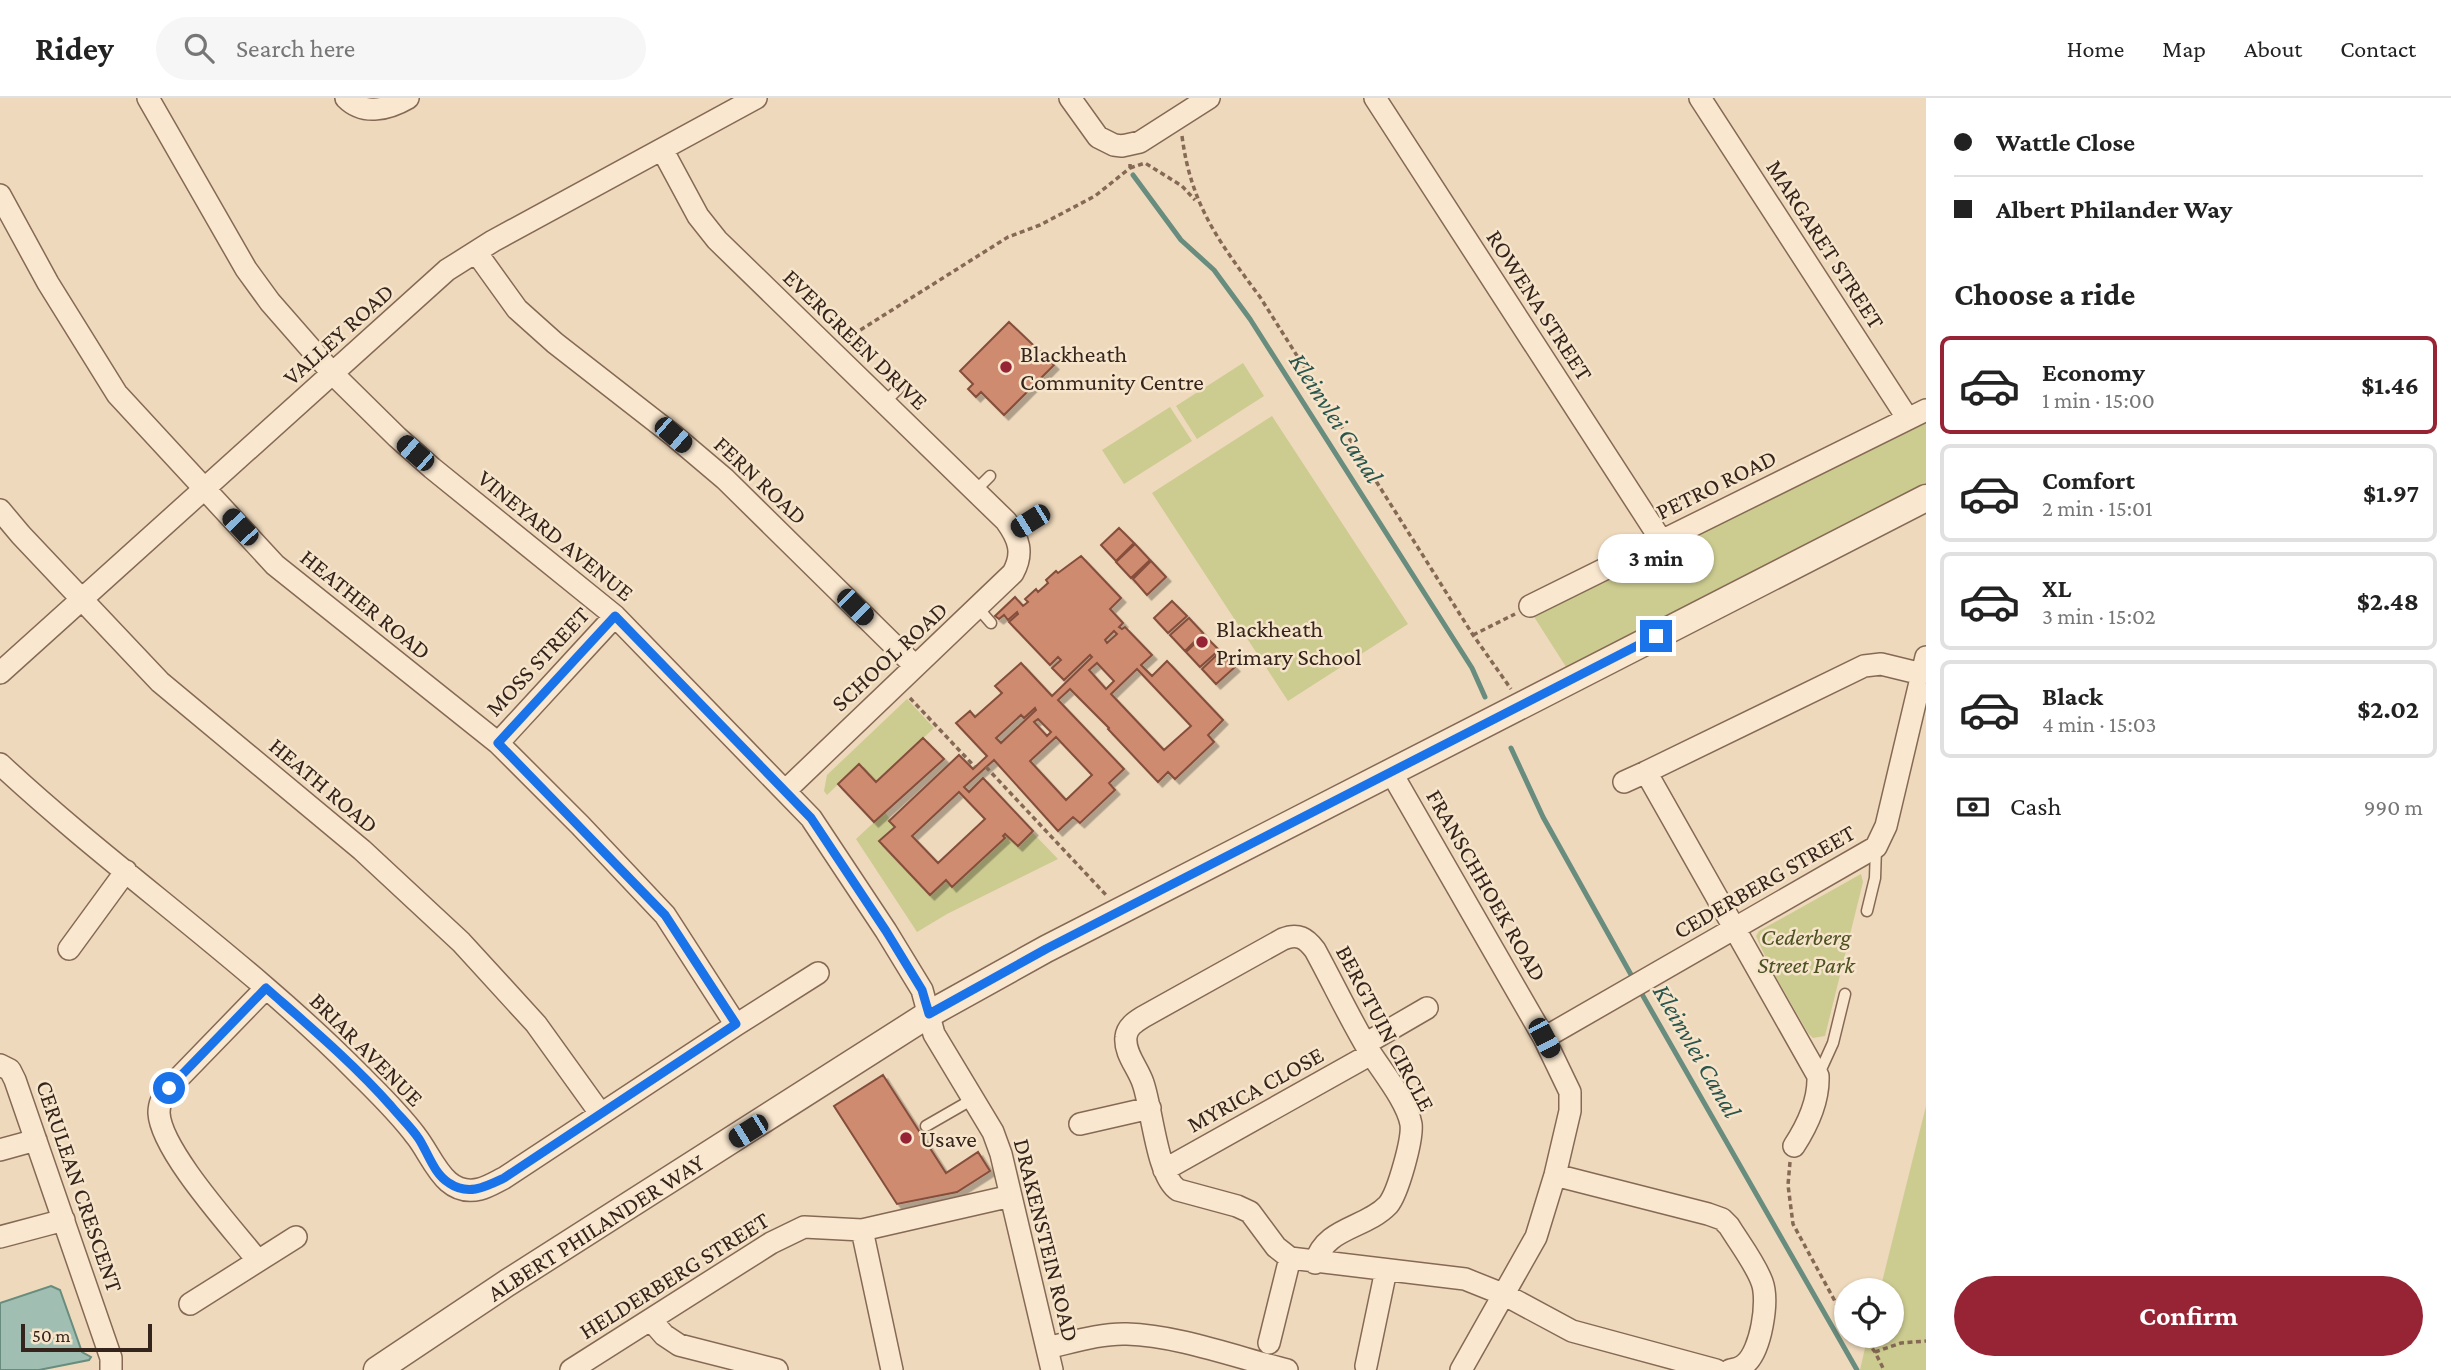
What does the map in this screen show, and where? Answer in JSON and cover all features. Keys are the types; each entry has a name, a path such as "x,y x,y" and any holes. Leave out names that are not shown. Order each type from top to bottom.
{"street":[{"name":"VINEYARD AVENUE","path":"148,98 246,269 270,302 333,374 397,438 615,616 786,790 811,818 886,931 922,990 929,1014"},
{"path":"346,98 351,103 376,110 394,106 408,98"},
{"name":"VALLEY ROAD","path":"0,673 447,270 756,98"},
{"path":"1070,98 1098,137 1114,145 1128,146 1140,142 1209,98"},
{"name":"ROWENA STREET","path":"1375,98 1661,540"},
{"name":"MARGARET STREET","path":"1700,98 1917,414"},
{"name":"EVERGREEN DRIVE","path":"663,151 698,216 712,234 975,491 1018,538 1020,555"},
{"name":"HEATHER ROAD","path":"0,195 47,283 117,394 275,565 498,743 665,915 736,1024"},
{"name":"FERN ROAD","path":"476,252 517,309 545,335 725,479 915,666"},
{"name":"PETRO ROAD","path":"1530,606 1917,414"},
{"name":"ALBERT PHILANDER WAY","path":"377,1370 508,1283 929,1014 1046,949 1478,726 1512,701 1926,498"},
{"name":"HEATH ROAD","path":"0,510 20,536 160,682 362,850 461,942 536,1024 600,1114"},
{"name":"SCHOOL ROAD","path":"786,790 915,666 984,615 1013,573 1020,555"},
{"name":"MOSS STREET","path":"498,743 615,616"},
{"path":"1623,782 1864,666 1924,665"},
{"name":"CEDERBERG STREET","path":"1544,1038 1876,847 1886,826 1924,665"},
{"name":"BRIAR AVENUE","path":"0,764 266,988 334,1049 418,1137 437,1171 448,1183 464,1189 479,1190 504,1178 736,1024 818,974"},
{"name":"FRANSCHHOEK ROAD","path":"1391,772 1544,1038 1570,1092 1570,1111 1555,1175 1536,1237 1461,1370"},
{"path":"1646,772 1818,1076 1814,1105 1794,1146"},
{"path":"69,949 126,871"},
{"name":"BERGTUIN CIRCLE","path":"1164,1170 1142,1080 1126,1046 1126,1035 1130,1026 1289,937 1303,937 1308,940 1411,1125 1394,1196 1386,1207 1324,1244 1315,1263"},
{"path":"258,1261 179,1161 159,1116 160,1101 169,1088 266,988"},
{"name":"MYRICA CLOSE","path":"1164,1170 1368,1049 1427,1009"},
{"name":"DRAKENSTEIN ROAD","path":"929,1014 934,1034 997,1141 1052,1370"},
{"name":"CERULEAN CRESCENT","path":"0,1065 13,1075 111,1358 111,1370"},
{"path":"1080,1124 1150,1108"},
{"path":"0,1150 36,1140"},
{"path":"1164,1170 1171,1184 1178,1190 1250,1212 1276,1247 1290,1258 1465,1279 1505,1295 1572,1331 1716,1370"},
{"path":"1555,1175 1708,1214 1722,1219 1730,1226 1761,1278 1765,1296 1760,1331 1752,1357 1742,1367 1730,1370"},
{"name":"HELDERBERG STREET","path":"571,1370 799,1228 862,1230 1011,1196"},
{"path":"0,1237 64,1220"},
{"path":"862,1230 892,1370"},
{"path":"190,1304 296,1237"},
{"path":"1269,1343 1290,1258"},
{"path":"1366,1366 1386,1270"},
{"path":"652,1320 664,1335 679,1345 777,1370"},
{"path":"1047,1348 1106,1335 1140,1335 1184,1343 1287,1370"}],"lane":[{"path":"884,403 900,387"},
{"path":"975,491 990,476"},
{"path":"1013,532 1042,514"},
{"path":"1867,911 1875,878 1876,847"},
{"path":"1818,1076 1833,1043 1845,994"},
{"path":"926,1126 973,1099"}],"path":[{"path":"1180,117 1186,167 1198,203 1225,250 1260,298 1512,701"},
{"path":"1128,146 1130,168"},
{"path":"831,352 845,340 1008,237 1040,225 1095,196 1130,168 1145,163 1182,186 1198,203"},
{"path":"1473,635 1530,606"},
{"path":"897,684 975,767"},
{"path":"986,767 1110,899"},
{"path":"1794,1146 1788,1185 1793,1224 1834,1299"},
{"path":"1875,1352 1901,1343 1926,1341"},
{"path":"1872,1348 1884,1370"}],"green space":[{"path":"1243,363 1264,396 1197,439 1176,406"},
{"path":"1170,407 1192,441 1124,484 1102,450"},
{"path":"1926,415 1926,490 1568,670 1531,612"},
{"path":"1272,416 1408,624 1288,701 1152,493"},
{"path":"907,699 934,728 876,782 859,764 827,795 824,791 827,775"},
{"path":"885,812 895,827 880,841 930,895 946,880 953,887 1005,839 1005,834 1018,846 1032,832 1058,859 947,914 917,932 856,839"},
{"name":"Cederberg Street Park","path":"1861,874 1863,882 1825,1036 1813,1038 1769,965 1756,936 1759,931"},
{"path":"1926,1106 1926,1370 1860,1370 1865,1348 1904,1348 1904,1278 1883,1278"}],"shaded area":[{"path":"51,1286 60,1290 82,1352 91,1357 89,1360 39,1370 0,1370 0,1303"}],"building":[{"path":"1009,322 1054,365 1004,415 981,392 976,397 968,389 973,384 960,371"},
{"path":"1119,528 1134,543 1116,561 1101,545"},
{"path":"1135,544 1150,560 1131,578 1116,562"},
{"path":"1081,556 1121,598 1110,609 1123,623 1119,627 1125,627 1152,655 1141,665 1152,676 1167,661 1223,720 1208,735 1214,742 1175,779 1168,772 1158,782 1070,689 1058,700 1124,769 1109,783 1115,790 1080,823 1073,817 1058,831 994,760 964,787 969,792 983,778 1033,831 1018,846 1005,834 1005,838 952,887 946,880 930,895 879,841 895,827 889,821 959,755 973,769 987,756 956,723 970,711 975,717 1002,693 995,686 1021,663 1052,696 1092,657 1090,655 1064,680 1052,668 1061,660 1058,657 1050,665 1009,622 1017,612 1008,620 1004,615 999,619 995,616 1015,597 1023,606 1028,602 1025,599 1048,583 1046,580 1056,571 1058,573","holes":["1114,631 1117,634 1107,643 1105,640","1097,663 1114,681 1106,689 1089,670","1137,669 1191,726 1164,750 1111,694","1035,708 1036,710 1001,743 996,738 1021,715 1024,718","1038,719 1051,732 1047,736 1034,722","1056,737 1092,775 1066,800 1030,761","959,792 985,819 938,863 912,836"]},
{"path":"1151,561 1166,577 1147,595 1133,579"},
{"path":"1172,601 1187,616 1168,633 1154,618"},
{"path":"1189,618 1203,633 1185,651 1170,635"},
{"path":"1204,635 1219,650 1200,667 1186,652"},
{"path":"1220,652 1235,667 1216,684 1202,669"},
{"path":"923,738 944,759 874,822 838,784 859,764 876,782"},
{"path":"883,1075 946,1173 978,1152 990,1171 957,1192 897,1204 834,1106"}],"waterway":[{"name":"Kleinvlei Canal","path":"1133,175 1181,240 1214,270 1250,319 1472,668 1485,697"},
{"name":"Kleinvlei Canal","path":"1511,748 1543,817 1634,980"},
{"name":"Kleinvlei Canal","path":"1639,989 1857,1370"}],"place":[{"name":"Blackheath Community Centre","path":"1006,367"},
{"name":"Blackheath Primary School","path":"1202,642"},
{"name":"Usave","path":"906,1138"}],"route":[{"path":"169,1088 266,988 334,1049 388,1103 418,1137 437,1171 448,1183 464,1189 479,1190 504,1178 736,1024 665,915 498,743 615,616 811,818 922,990 929,1014 1046,949 1656,636"}]}
